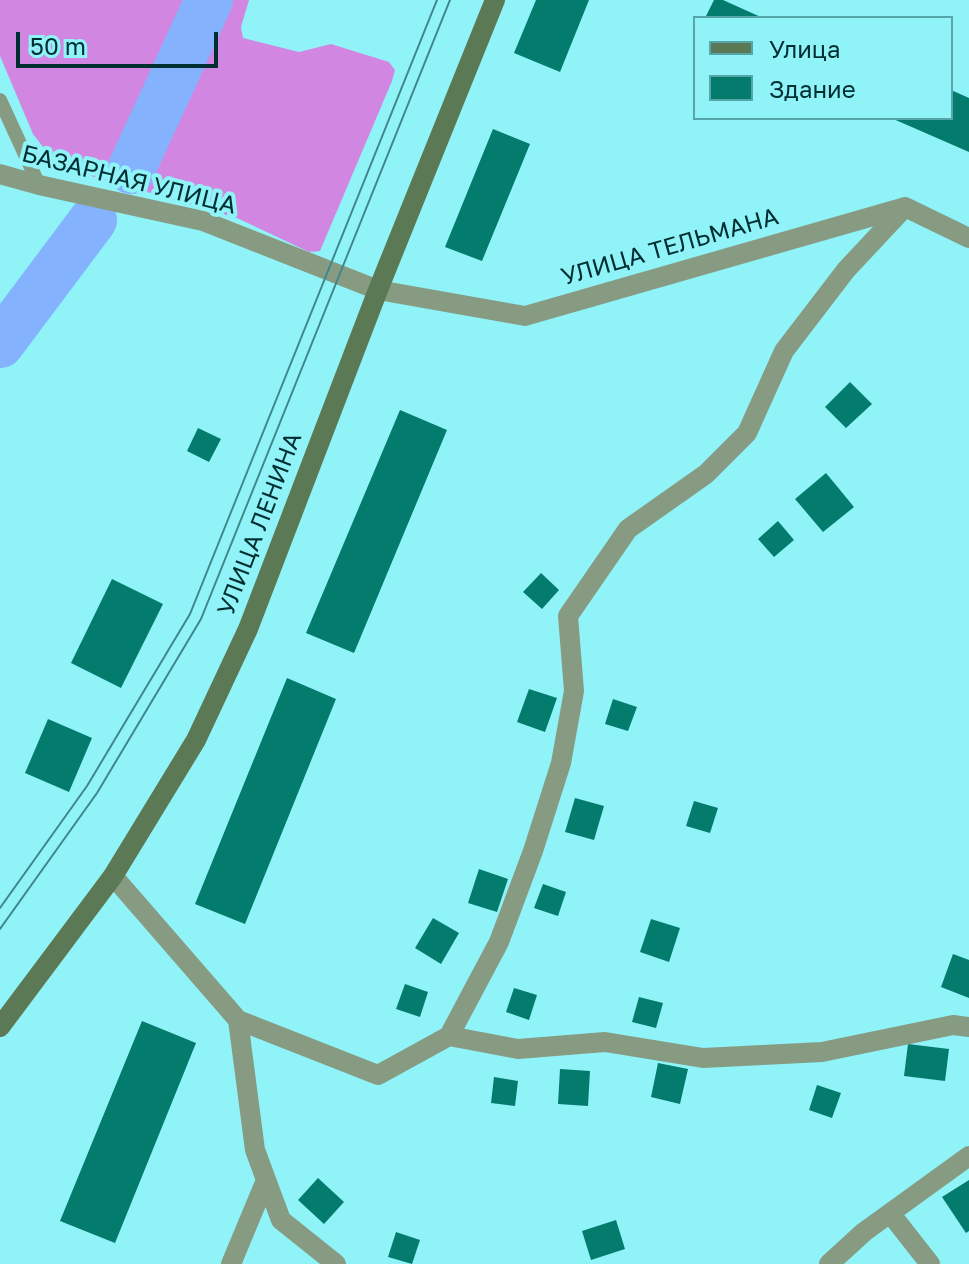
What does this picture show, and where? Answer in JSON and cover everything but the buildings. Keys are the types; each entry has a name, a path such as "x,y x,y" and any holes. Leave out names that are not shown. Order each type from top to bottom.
{"main road":[{"name":"УЛИЦА ЛЕНИНА","path":"0,1027 113,876 196,740 248,629 378,290 495,0"}],"street":[{"name":"БАЗАРНАЯ УЛИЦА","path":"0,174 203,221 378,290"},
{"name":"УЛИЦА ТЕЛЬМАНА","path":"378,290 525,316 905,207"},
{"path":"113,876 238,1020 378,1075 449,1036 499,942 561,763 574,691 568,616 628,529 706,474 747,433 784,351 846,270 905,207 969,238"},
{"path":"238,1020 255,1150 281,1220 336,1264"},
{"path":"449,1036 518,1049 605,1042 703,1058 822,1052 953,1025 969,1027"},
{"path":"829,1264 890,1213 969,1156"},
{"path":"231,1264 266,1180"},
{"path":"890,1213 930,1264"}],"lane":[{"path":"0,100 39,185"}],"shaded area":[{"path":"0,0 249,0 241,27 243,38 299,52 331,44 389,62 395,70 392,81 320,251 309,252 237,218 74,171 50,156 33,134 0,56"}],"waterway":[{"path":"131,170 209,0"},
{"path":"0,344 93,220"}],"tram line":[{"path":"0,908 87,786 190,614 437,0"},
{"path":"0,929 97,793 201,619 450,0"}]}
